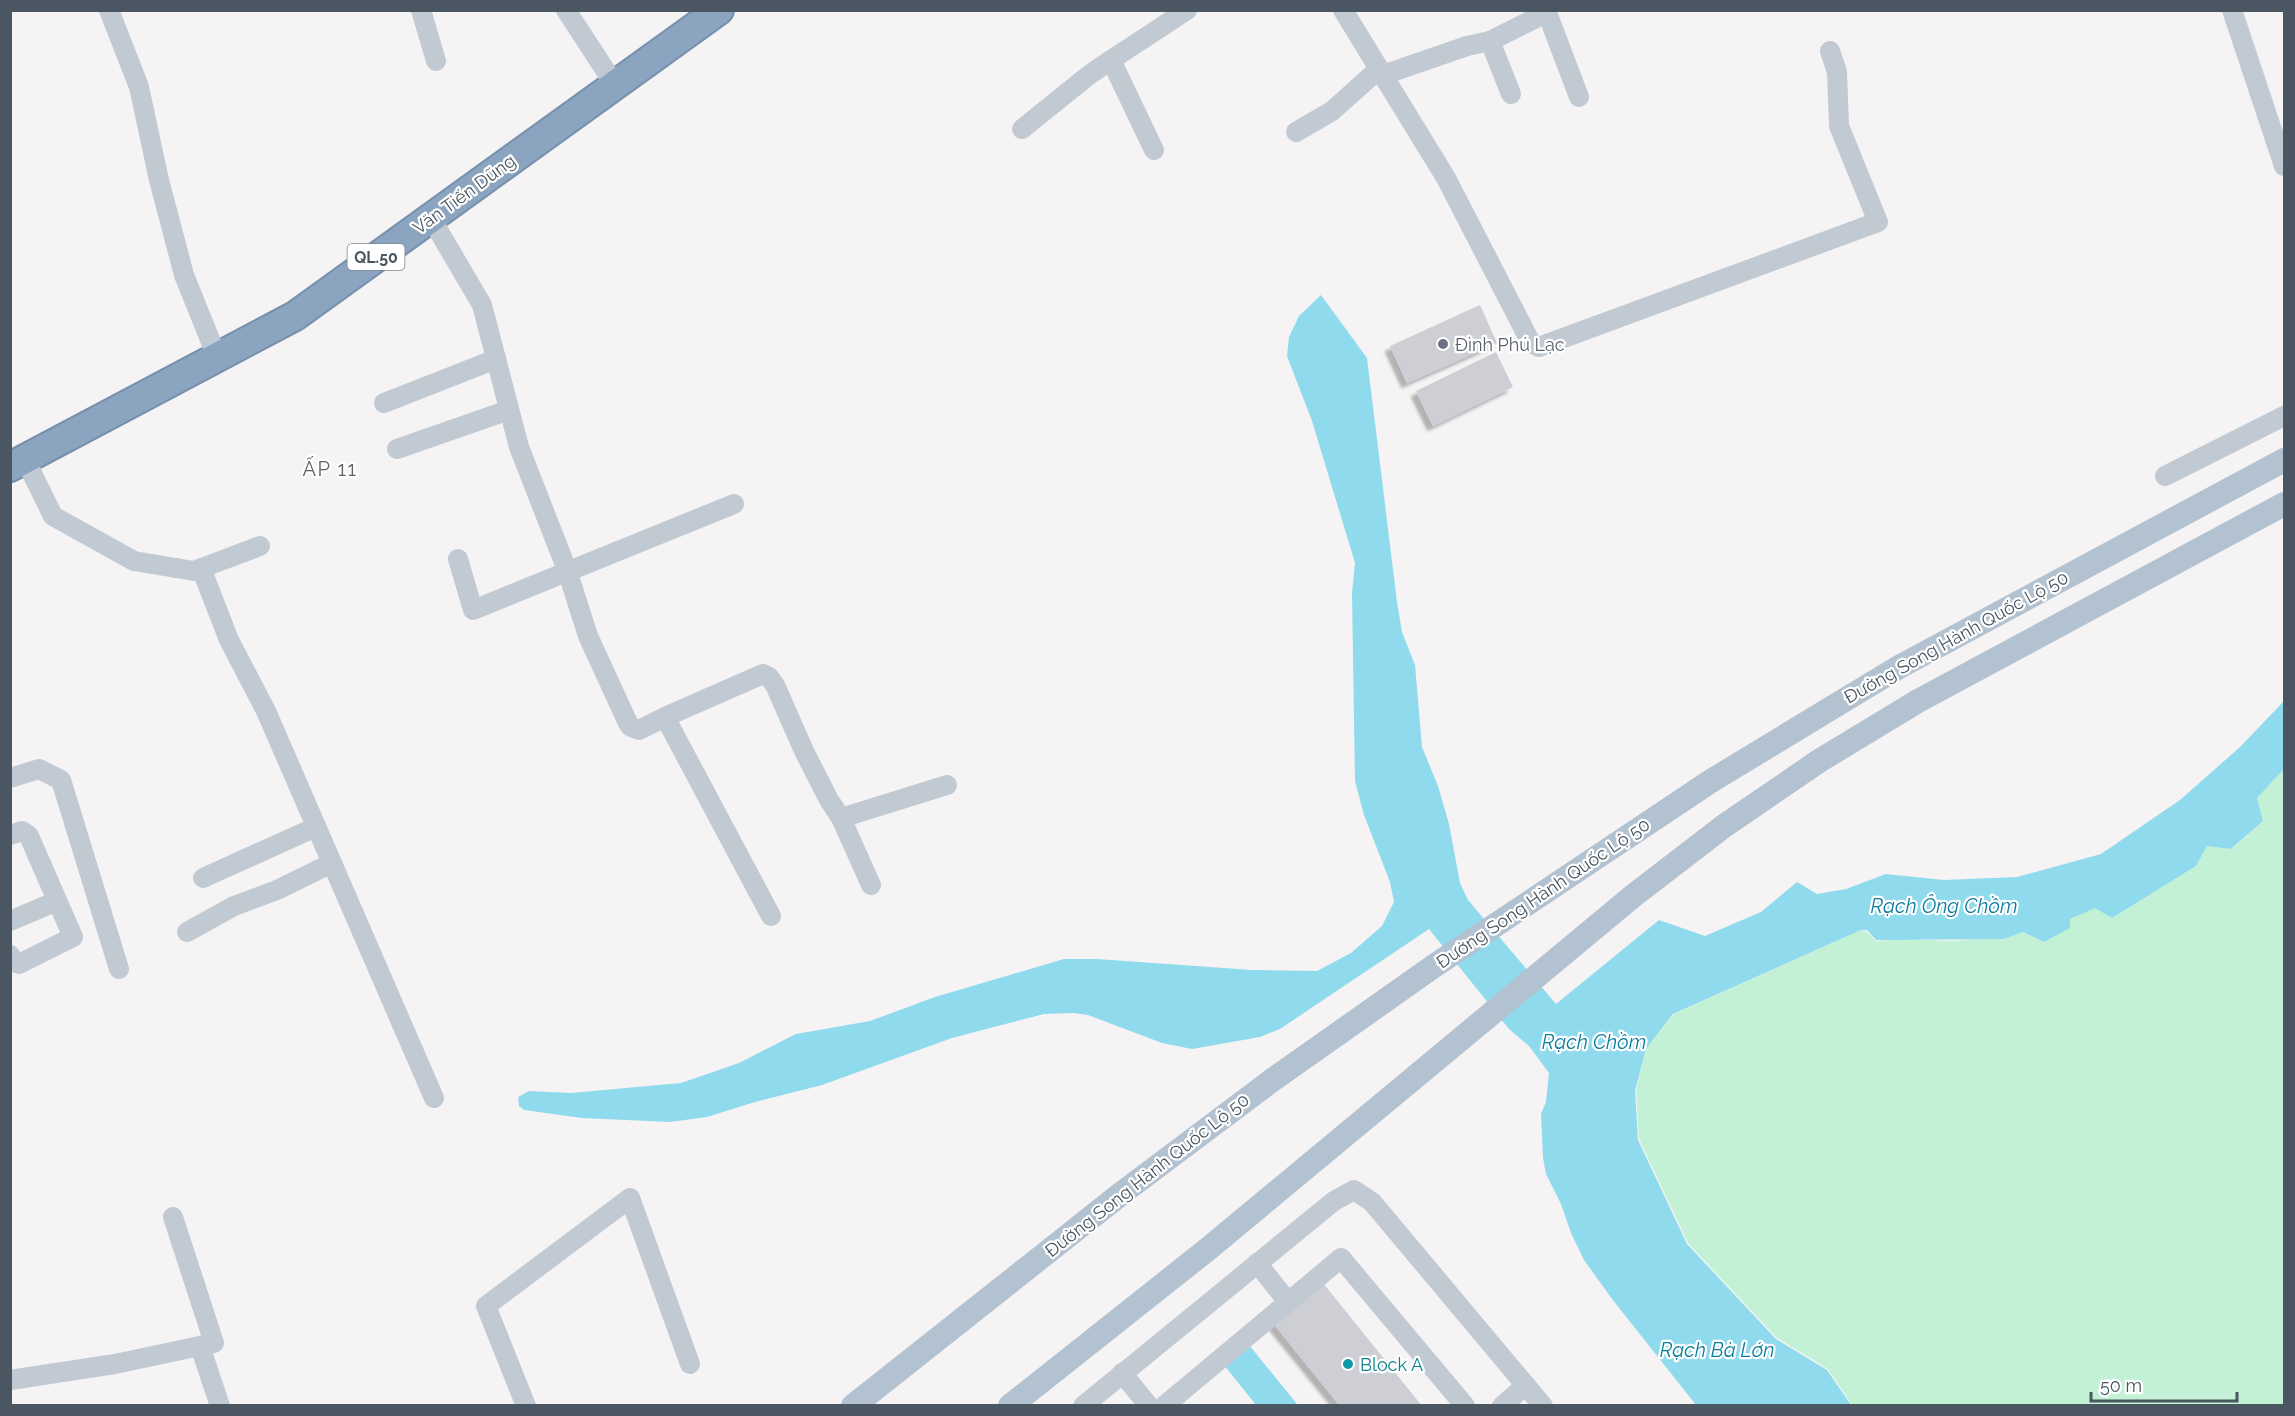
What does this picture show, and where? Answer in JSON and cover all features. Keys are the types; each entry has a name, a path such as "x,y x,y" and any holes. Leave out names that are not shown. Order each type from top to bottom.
{"highway":[{"name":"Văn Tiến Dũng","path":"18,463 295,316 719,10"}],"main road":[{"name":"Đường Song Hành Quốc Lộ 50","path":"853,1406 1196,1136 1434,966 1702,787 1899,666 2284,460"},
{"name":"Đường Song Hành Quốc Lộ 50","path":"1010,1406 1208,1249 1633,896 1771,793 1918,701 2284,504"}],"street":[{"path":"109,10 140,87 159,180 184,275 218,357"},
{"path":"421,10 436,60"},
{"path":"566,10 615,85"},
{"path":"1022,129 1089,75 1187,10"},
{"path":"1343,10 1446,178 1531,343 1539,347 1878,222 1839,126 1837,72 1830,51"},
{"path":"2232,10 2284,166"},
{"path":"1296,132 1332,111 1381,72 1490,41 1546,12 1579,97"},
{"path":"1490,41 1511,94"},
{"path":"1111,60 1154,150"},
{"path":"431,218 483,305 519,447 567,570 588,636 628,723 639,730 763,674 769,677 776,685 809,761 842,818 871,885"},
{"path":"384,403 496,359"},
{"path":"397,449 509,410"},
{"path":"2165,477 2284,416"},
{"path":"18,463 53,516 134,561 194,571 260,546"},
{"path":"458,559 473,610 734,504"},
{"path":"201,568 229,640 266,711 434,1098"},
{"path":"665,717 771,915"},
{"path":"10,778 39,769 61,780 119,969"},
{"path":"842,818 947,785"},
{"path":"204,878 316,827"},
{"path":"10,835 22,831 29,836 73,937 19,964 12,958"},
{"path":"187,932 234,906 277,890 332,862"},
{"path":"10,921 57,901"},
{"path":"1083,1406 1334,1200 1354,1190 1372,1202 1543,1406"},
{"path":"526,1406 486,1306 630,1198 690,1364"},
{"path":"10,1380 115,1364 214,1343 173,1217"},
{"path":"1164,1406 1341,1258 1465,1406"},
{"path":"1257,1263 1288,1302"},
{"path":"200,1346 220,1406"},
{"path":"1122,1373 1149,1406"},
{"path":"1502,1406 1526,1385"}],"green space":[{"path":"2284,769 2284,1405 1852,1405 1828,1369 1777,1338 1688,1243 1639,1139 1636,1090 1646,1049 1674,1014 1861,930 1866,931 1876,941 2004,939 2023,932 2044,942 2070,928 2070,919 2095,907 2112,918 2196,866 2207,846 2232,849 2263,821 2257,798"}],"water":[{"name":"Rạch Chồm","path":"1321,295 1367,358 1397,602 1402,632 1415,665 1422,747 1438,786 1449,824 1460,883 1468,900 1556,1004 1659,920 1705,936 1761,912 1797,882 1817,894 1846,889 1886,874 1944,880 2017,877 2101,854 2180,800 2240,747 2284,701 2284,769 2257,798 2263,821 2231,849 2207,846 2196,866 2112,918 2095,908 2070,919 2070,928 2044,942 2023,932 2004,939 1876,940 1867,930 1861,930 1673,1014 1646,1049 1635,1091 1638,1140 1687,1244 1776,1339 1827,1370 1851,1405 1696,1405 1612,1299 1584,1260 1571,1233 1561,1204 1546,1174 1543,1158 1541,1114 1546,1102 1549,1073 1529,1046 1509,1029 1429,929 1280,1029 1260,1037 1192,1049 1162,1043 1088,1015 1044,1014 952,1038 822,1085 707,1117 670,1122 582,1118 524,1110 519,1106 518,1097 529,1091 571,1093 681,1083 739,1063 796,1034 870,1021 935,997 1064,959 1097,959 1252,970 1317,971 1351,953 1382,926 1394,902 1390,882 1364,815 1355,781 1352,593 1355,563 1312,421 1287,356 1289,337 1299,316"},
{"path":"1249,1345 1297,1404 1295,1406 1256,1405 1224,1365"}],"building":[{"name":"Đình Phú Lạc","path":"1480,305 1497,343 1407,383 1390,346"},
{"path":"1496,352 1513,387 1433,426 1416,391"},
{"name":"Block A","path":"1323,1283 1422,1406 1340,1406 1273,1323"}],"place":[{"name":"Đình Phú Lạc","path":"1443,344"},
{"name":"Block A","path":"1348,1364"}],"district":[{"name":"ẤP 11","path":"330,469"}],"water label":[{"name":"Rạch Ông Chồm","path":"1944,906"},
{"name":"Rạch Bà Lớn","path":"1717,1350"}]}
